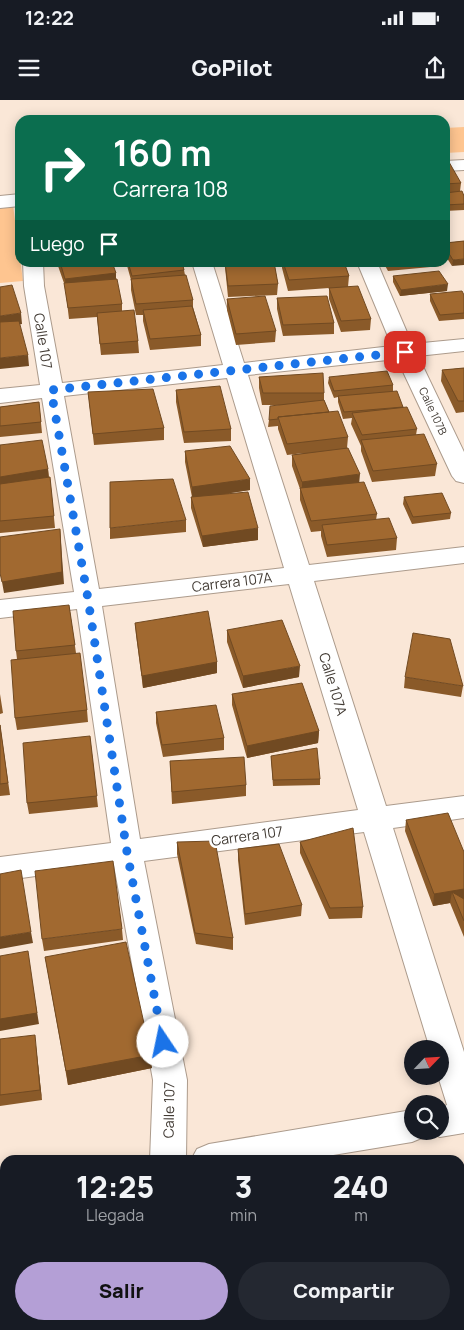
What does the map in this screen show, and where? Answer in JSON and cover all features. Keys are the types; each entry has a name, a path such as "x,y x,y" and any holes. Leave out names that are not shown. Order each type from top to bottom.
{"street":[{"path":"450,166 464,165"},
{"path":"0,202 15,200"},
{"name":"Calle 107A","path":"204,267 464,1105"},
{"name":"Calle 107B","path":"369,267 405,352 464,476"},
{"name":"Calle 107","path":"28,279 51,390 88,599 127,852 170,1080 168,1155"},
{"path":"0,396 464,345"},
{"name":"Carrera 107A","path":"0,609 464,555"},
{"name":"Carrera 107","path":"0,868 464,807"},
{"path":"449,1120 464,1118"},
{"path":"239,1155 404,1127"}],"shaded area":[{"path":"464,127 464,152 450,153 450,128"},
{"path":"13,205 15,220 15,267 21,267 23,281 0,283 0,206"}],"building":[{"path":"450,164 461,183 450,184"},
{"path":"462,191 464,204 450,205 450,192"},
{"path":"464,241 464,259 453,260 450,255 450,242"},
{"path":"61,267 114,267 116,273 65,279"},
{"path":"129,267 183,267 184,270 132,276"},
{"path":"226,267 275,267 278,284 228,286"},
{"path":"285,267 346,267 349,276 289,280"},
{"path":"439,271 448,284 401,290 393,276"},
{"path":"186,275 193,300 136,304 131,279"},
{"path":"117,279 122,304 68,308 64,283"},
{"path":"12,285 21,313 0,316 0,287"},
{"path":"358,286 371,319 341,321 329,288"},
{"path":"462,291 464,295 464,313 440,315 430,294"},
{"path":"265,296 276,331 236,334 227,299"},
{"path":"327,296 334,323 283,325 277,298"},
{"path":"192,306 201,335 150,339 143,310"},
{"path":"134,310 138,341 100,344 97,313"},
{"path":"19,321 28,355 0,358 0,322"},
{"path":"464,368 464,401 458,401 442,370"},
{"path":"387,371 393,385 334,391 329,377"},
{"path":"323,373 324,393 263,393 259,377"},
{"path":"220,386 231,429 184,432 176,390"},
{"path":"153,389 164,428 93,434 88,392"},
{"path":"397,391 403,407 344,412 338,396"},
{"path":"324,400 329,412 278,417 278,419 269,420 270,406"},
{"path":"39,402 41,422 0,426 0,407"},
{"path":"407,407 417,429 362,435 352,413"},
{"path":"338,411 348,437 287,444 278,417"},
{"path":"424,434 437,464 373,471 361,440"},
{"path":"42,440 48,469 0,477 0,445"},
{"path":"230,446 250,479 192,487 185,451"},
{"path":"348,448 360,474 302,482 292,455"},
{"path":"50,477 54,516 0,521 0,484"},
{"path":"173,479 186,520 110,528 110,482"},
{"path":"364,482 377,514 311,521 300,488"},
{"path":"248,492 258,528 202,536 191,497"},
{"path":"442,493 451,513 413,517 404,497"},
{"path":"389,518 397,538 327,545 322,525"},
{"path":"60,529 62,572 2,582 0,573 0,537"},
{"path":"69,605 75,645 16,651 13,611"},
{"path":"208,611 217,662 142,676 135,623"},
{"path":"282,620 300,666 243,676 227,630"},
{"path":"413,633 450,639 463,686 405,677"},
{"path":"80,653 87,710 15,718 11,660"},
{"path":"302,683 319,731 247,746 232,694"},
{"path":"216,705 224,738 162,745 156,712"},
{"path":"0,725 8,783 0,784"},
{"path":"90,736 97,796 27,803 23,743"},
{"path":"317,748 320,779 273,780 271,756"},
{"path":"244,757 246,785 172,792 170,761"},
{"path":"448,813 464,852 464,889 434,894 406,820"},
{"path":"353,828 363,907 330,908 300,842"},
{"path":"215,841 233,938 195,933 177,842"},
{"path":"279,844 302,905 245,914 238,849"},
{"path":"113,861 122,929 42,939 35,871"},
{"path":"21,870 31,932 0,937 0,874"},
{"path":"452,892 464,899 464,921"},
{"path":"126,942 151,1055 66,1071 45,957"},
{"path":"28,951 37,1013 0,1019 0,956"},
{"path":"35,1035 40,1090 0,1095 0,1039"}],"route":[{"path":"163,1042 127,852 88,599 51,390 405,352"}]}
